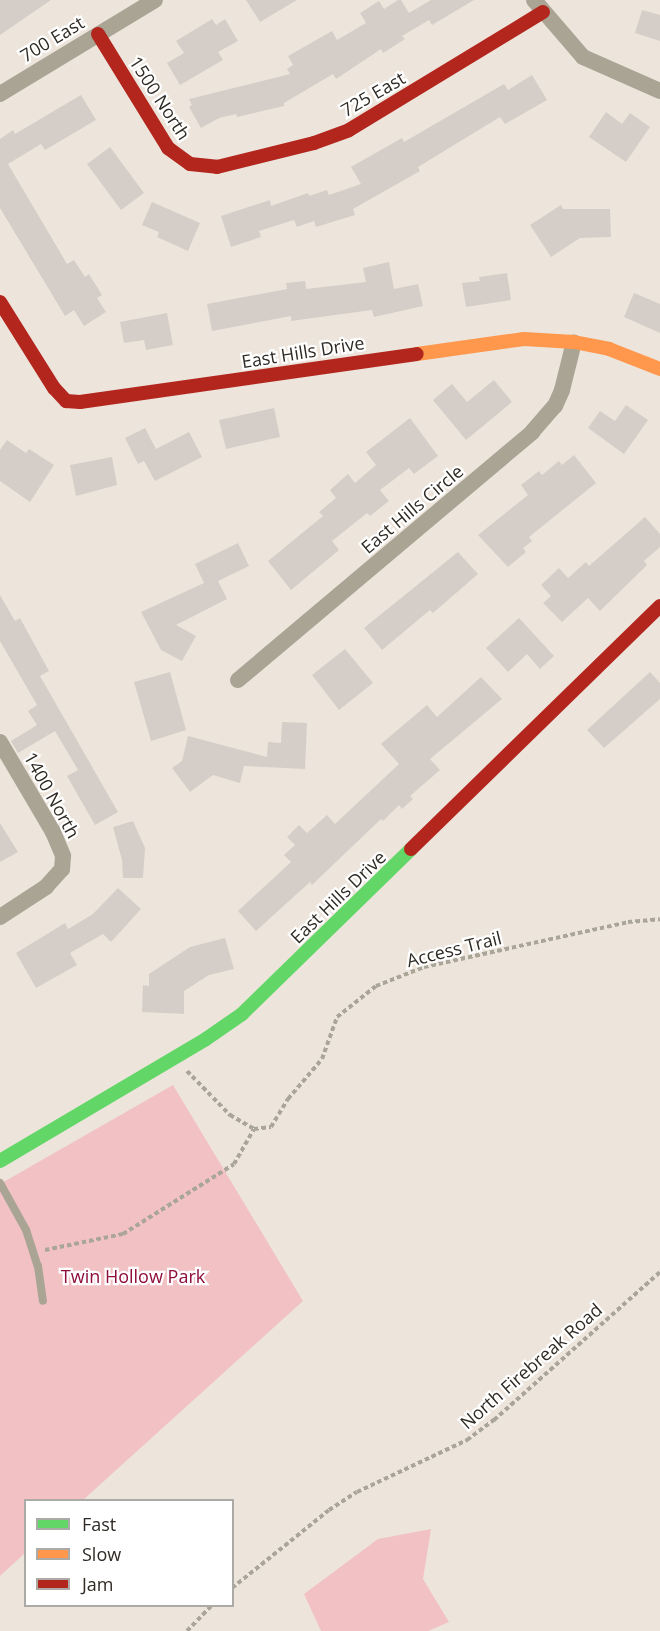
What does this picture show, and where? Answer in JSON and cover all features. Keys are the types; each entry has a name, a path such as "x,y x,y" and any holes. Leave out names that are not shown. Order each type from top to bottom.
{"street":[{"name":"700 East","path":"0,94 155,0"},
{"path":"539,6 583,57 660,91"},
{"name":"725 East","path":"204,167 217,167 314,143 349,130 539,6"},
{"name":"1500 North","path":"98,34 168,148 178,158 204,167"},
{"name":"East Hills Drive","path":"0,302 54,388 66,401 80,402 506,340 541,339 574,342 630,356 660,369"},
{"name":"East Hills Circle","path":"238,681 532,432 555,406 562,390 574,342"},
{"name":"East Hills Drive","path":"0,1161 224,1028 259,1000 660,606"},
{"name":"1400 North","path":"0,742 59,844 63,856 62,869 46,887 0,917"}],"lane":[{"path":"0,1183 26,1230 34,1253 43,1301"}],"path":[{"name":"Access Trail","path":"254,1129 271,1126 288,1099 322,1059 337,1017 376,986 424,967 628,922 660,919"},
{"path":"34,1253 123,1233 234,1164 254,1129 230,1115 174,1059"},
{"name":"North Firebreak Road","path":"234,1586 329,1510 357,1492 436,1456 476,1433 660,1272"},
{"path":"187,1631 209,1607"}],"green space":[{"name":"Twin Hollow Park","path":"173,1085 303,1301 84,1499 24,1499 24,1554 0,1576 0,1184"},
{"path":"431,1529 423,1579 449,1622 428,1631 321,1631 304,1594 378,1539"}],"building":[{"path":"0,0 51,0 0,35"},
{"path":"246,0 297,0 260,22"},
{"path":"401,0 409,13 431,0 474,0 432,25 429,20 402,36 405,39 383,53 381,49 336,79 333,74 284,103 284,106 237,117 236,114 219,118 201,128 189,107 192,105 189,99 290,74 287,69 293,65 288,56 332,31 337,40 366,23 360,13 379,1 384,9"},
{"path":"642,10 660,15 660,41 635,33"},
{"path":"212,19 216,25 225,19 238,41 218,52 223,60 180,85 167,63 184,53 176,41"},
{"path":"532,75 547,100 505,124 500,117 418,167 420,171 353,209 355,215 316,227 314,221 297,227 294,220 259,231 261,237 231,247 221,216 270,200 271,206 308,193 309,196 327,190 329,195 361,184 351,167 402,138 404,142 504,84 508,90"},
{"path":"81,95 96,120 45,150 41,144 8,164 67,264 74,260 85,277 89,274 102,295 97,298 106,312 84,326 74,310 65,316 0,208 0,139 13,130 15,134"},
{"path":"606,112 622,124 630,113 650,127 626,162 589,137"},
{"path":"110,147 144,193 121,210 87,164"},
{"path":"152,202 200,223 188,251 157,237 159,232 142,225"},
{"path":"561,205 563,209 610,209 611,237 580,238 551,257 530,225"},
{"path":"389,262 394,289 418,284 423,306 374,317 372,310 291,321 291,316 212,331 207,304 287,289 286,283 305,281 306,289 366,282 363,268"},
{"path":"507,273 511,300 466,307 462,283 480,281 479,277"},
{"path":"634,293 660,304 660,333 624,317"},
{"path":"167,313 173,345 146,350 144,340 124,343 120,322"},
{"path":"494,380 512,402 466,440 433,400 452,384 467,402"},
{"path":"626,405 648,420 624,454 588,428 600,411 615,421"},
{"path":"274,408 280,437 226,449 219,420"},
{"path":"410,418 438,456 414,474 409,468 380,490 389,501 370,516 367,513 332,541 339,550 291,590 268,561 323,516 319,512 336,498 330,490 348,474 355,483 376,465 366,452"},
{"path":"145,428 156,449 189,432 202,457 155,481 144,461 138,464 125,438"},
{"path":"7,440 26,453 29,449 54,465 30,502 0,481 0,450"},
{"path":"574,455 596,483 529,537 532,541 523,548 526,552 508,567 478,535 528,495 521,485 539,471 542,475 559,461 562,465"},
{"path":"112,457 117,485 76,496 70,465"},
{"path":"645,517 660,534 660,547 644,561 647,565 600,611 588,598 562,622 543,603 551,596 541,585 559,568 568,578 586,562 589,566"},
{"path":"238,543 249,566 218,581 227,599 176,625 196,636 182,661 161,650 141,612 204,583 195,564"},
{"path":"458,552 478,574 433,613 430,610 382,650 364,628"},
{"path":"0,595 15,621 20,618 49,671 40,676 118,812 95,825 67,776 78,770 55,731 18,753 11,741 37,725 28,711 37,705 0,641"},
{"path":"519,618 554,656 540,669 527,654 508,672 486,648"},
{"path":"345,649 373,683 339,710 312,675"},
{"path":"170,672 186,730 151,741 134,682"},
{"path":"650,672 660,683 660,699 604,748 587,730"},
{"path":"481,677 502,699 430,759 440,770 410,796 413,799 402,809 399,805 383,821 381,819 312,885 310,882 256,931 238,911 291,862 284,855 295,845 287,837 299,825 307,833 327,815 335,824 399,764 381,744 427,705 437,717"},
{"path":"282,722 307,723 305,769 244,766 240,783 213,775 190,792 172,768 182,761 188,736 267,757 268,742 281,743"},
{"path":"133,821 145,848 143,878 123,878 122,860 113,827"},
{"path":"0,823 18,852 0,862"},
{"path":"118,888 141,909 111,942 103,934 70,953 77,965 36,988 16,953 65,923 68,929 93,914"},
{"path":"225,938 234,969 209,975 184,991 184,1014 142,1012 143,985 149,986 149,974 190,947"}],"traffic: fast":[{"path":"0,1161 206,1039 242,1014 411,849"}],"traffic: slow":[{"path":"417,354 524,339 574,342 609,349 660,369"}],"traffic: jam":[{"path":"98,34 168,148 190,164 217,167 314,143 349,130 543,12"},
{"path":"0,302 54,388 66,401 80,402 417,354"},
{"path":"411,849 660,606"}]}
